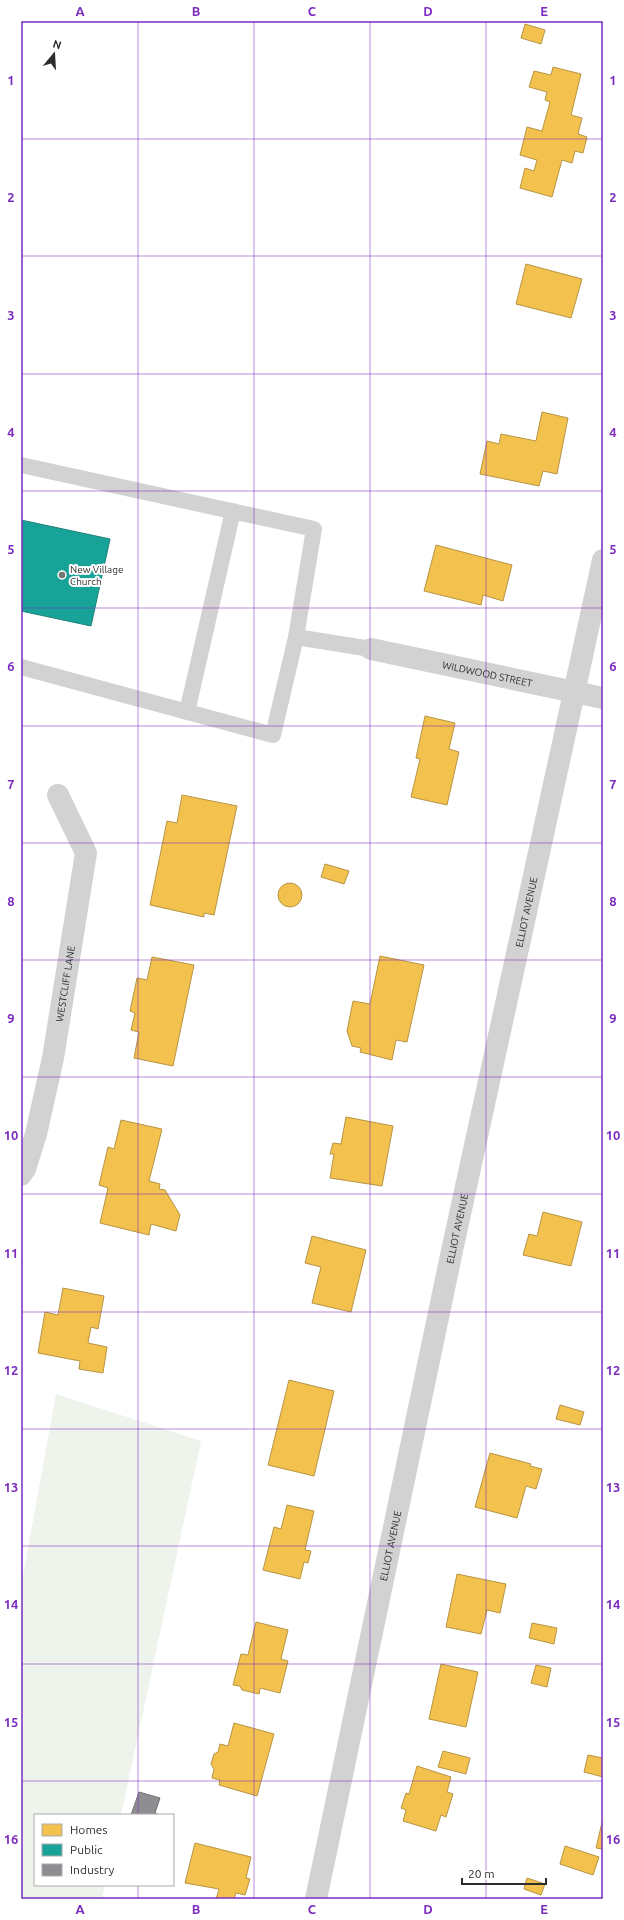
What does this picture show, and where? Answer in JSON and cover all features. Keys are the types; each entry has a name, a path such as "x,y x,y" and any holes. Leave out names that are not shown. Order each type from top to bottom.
{"street":[{"name":"ELLIOT AVENUE","path":"316,1899 453,1246 603,560"},
{"name":"WILDWOOD STREET","path":"371,649 603,698"},
{"name":"WESTCLIFF LANE","path":"21,1175 25,1169 36,1134 53,1058 86,853 58,795"}],"lane":[{"path":"21,465 314,529 296,638 273,735 21,667"},
{"path":"187,712 233,511"},
{"path":"296,638 371,649"}],"shaded area":[{"path":"56,1394 201,1441 121,1814 34,1814 34,1886 105,1886 102,1899 21,1899 21,1587"}],"building: Homes":[{"path":"525,24 545,30 541,44 521,38"},
{"path":"553,67 581,74 571,115 582,118 578,134 587,137 583,153 575,151 572,163 562,160 552,197 520,188 525,168 534,171 537,160 520,155 527,127 542,131 550,102 545,100 547,92 529,87 534,71 551,75"},
{"path":"526,264 582,279 571,318 516,304"},
{"path":"542,412 568,418 557,474 543,471 539,486 480,474 487,441 499,444 501,434 536,441"},
{"path":"436,545 512,565 503,601 483,595 481,605 424,591"},
{"path":"425,716 455,723 449,749 459,752 447,805 411,797 420,759 416,758"},
{"path":"182,795 237,806 214,915 204,913 204,917 150,905 167,821 177,823"},
{"path":"325,864 349,871 344,884 321,877"},
{"path":"290,883 299,886 302,895 299,904 290,907 281,904 278,895 281,886"},
{"path":"380,956 424,965 407,1042 396,1040 392,1060 360,1052 361,1048 352,1046 347,1031 353,1001 370,1004"},
{"path":"152,957 194,965 173,1066 134,1058 139,1032 131,1030 135,1013 130,1011 137,978 147,980"},
{"path":"346,1117 393,1126 382,1186 330,1178 334,1154 330,1154 333,1143 341,1144"},
{"path":"121,1120 162,1129 149,1181 160,1184 159,1189 165,1190 180,1215 176,1231 151,1224 149,1235 100,1223 108,1188 99,1185 108,1147 114,1149"},
{"path":"543,1212 582,1222 571,1266 523,1255 529,1234 537,1236"},
{"path":"312,1236 366,1250 351,1312 312,1303 321,1267 305,1263"},
{"path":"63,1288 104,1296 98,1329 91,1327 88,1343 107,1347 103,1373 79,1369 80,1361 38,1353 45,1312 58,1315"},
{"path":"289,1380 334,1391 314,1476 268,1465"},
{"path":"560,1405 584,1412 580,1425 556,1419"},
{"path":"490,1453 531,1464 530,1466 542,1469 536,1489 526,1486 517,1518 475,1507"},
{"path":"287,1505 314,1511 305,1550 311,1551 308,1563 304,1562 300,1579 263,1570 274,1527 281,1529"},
{"path":"457,1574 506,1584 500,1613 487,1610 481,1634 446,1627"},
{"path":"256,1622 288,1630 281,1659 288,1661 280,1693 260,1688 259,1694 242,1690 240,1686 233,1685 241,1654 248,1655"},
{"path":"532,1623 557,1628 554,1644 529,1638"},
{"path":"441,1664 478,1672 466,1727 429,1719"},
{"path":"536,1665 551,1668 547,1687 531,1683"},
{"path":"234,1723 274,1734 257,1796 219,1785 220,1780 212,1778 214,1769 211,1764 214,1754 218,1752 220,1744 228,1746"},
{"path":"443,1751 470,1758 466,1774 438,1767"},
{"path":"588,1755 603,1758 603,1777 584,1772"},
{"path":"417,1766 451,1777 447,1792 453,1794 446,1817 441,1815 436,1831 403,1821 406,1810 401,1808 406,1793 409,1794"},
{"path":"603,1818 603,1849 596,1848"},
{"path":"195,1843 251,1857 246,1878 250,1879 245,1895 236,1893 234,1899 216,1899 219,1889 185,1883"},
{"path":"565,1846 599,1857 593,1875 560,1864"},
{"path":"527,1878 545,1884 541,1895 524,1889"}],"building: Public":[{"name":"New Village Church","path":"21,520 110,539 91,626 21,611"}],"building: Industry":[{"path":"139,1792 160,1798 155,1813 157,1814 131,1814"}],"place":[{"name":"New Village Church","path":"62,575"}]}
